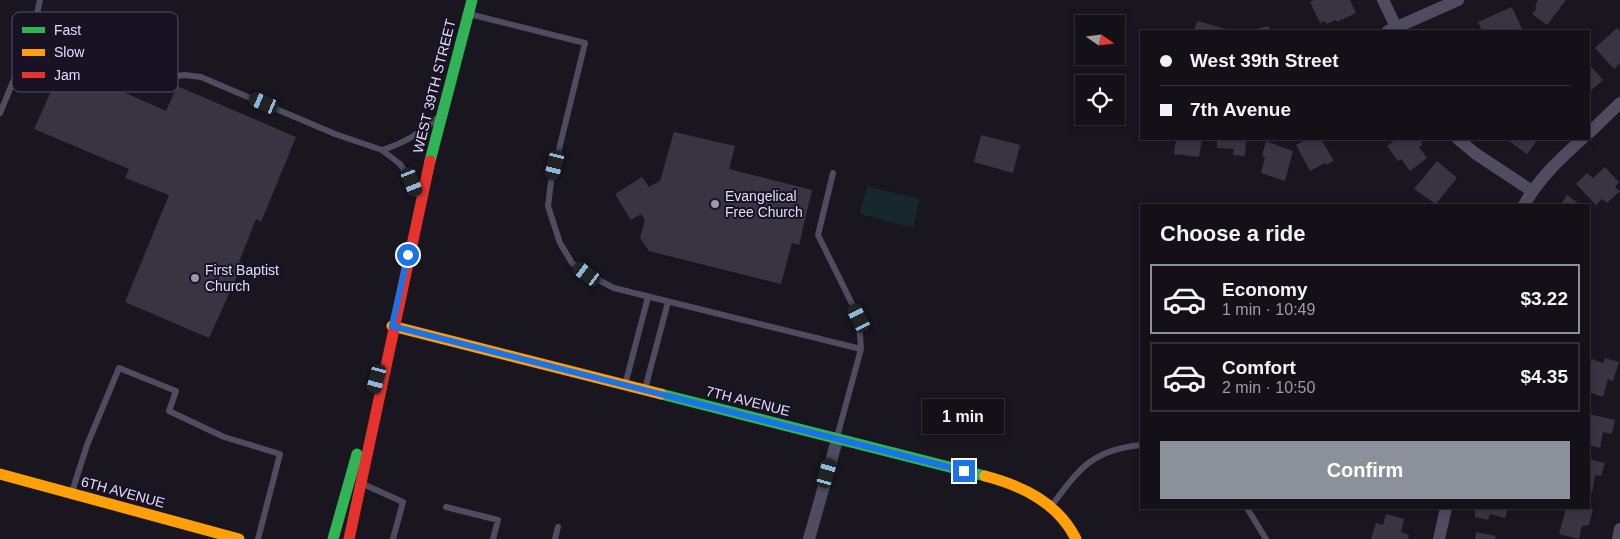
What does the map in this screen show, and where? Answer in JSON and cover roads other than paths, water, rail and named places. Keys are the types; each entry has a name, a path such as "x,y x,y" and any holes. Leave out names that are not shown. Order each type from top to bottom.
{"street":[{"name":"WEST 39TH STREET","path":"349,539 362,483 392,326 420,201 472,0"},
{"path":"1383,0 1394,30 1458,0"},
{"path":"1590,132 1620,103"},
{"path":"1459,140 1476,154 1532,191"},
{"path":"1525,204 1547,172 1581,140"},
{"name":"WEST 39TH STREET","path":"333,539 392,326"},
{"name":"7TH AVENUE","path":"392,326 1001,480 1027,490 1052,505 1076,539"},
{"path":"809,539 837,440"},
{"name":"6TH AVENUE","path":"0,474 239,539"},
{"path":"1439,539 1446,509"},
{"path":"1618,539 1620,530"}],"lane":[{"path":"468,14 585,44 551,182 548,206 560,243 572,263 587,274 614,288 861,349"},
{"path":"178,76 201,77 335,134 382,150 400,164 412,182 420,201"},
{"path":"0,113 12,84"},
{"path":"382,150 402,144 421,133 443,113"},
{"path":"833,173 818,235 859,318 861,349 837,440"},
{"path":"625,385 648,296"},
{"path":"645,390 668,302"},
{"path":"71,493 87,445 119,368 176,391 169,411 224,438 280,454 258,539"},
{"path":"1052,505 1069,482 1097,456 1120,447 1140,445"},
{"path":"362,483 403,502 393,539"},
{"path":"446,507 498,520 493,539"},
{"path":"1248,509 1266,539"},
{"path":"555,539 558,527"}],"place":[{"name":"Evangelical Free Church","path":"715,204"},
{"name":"First Baptist Church","path":"195,278"}]}
